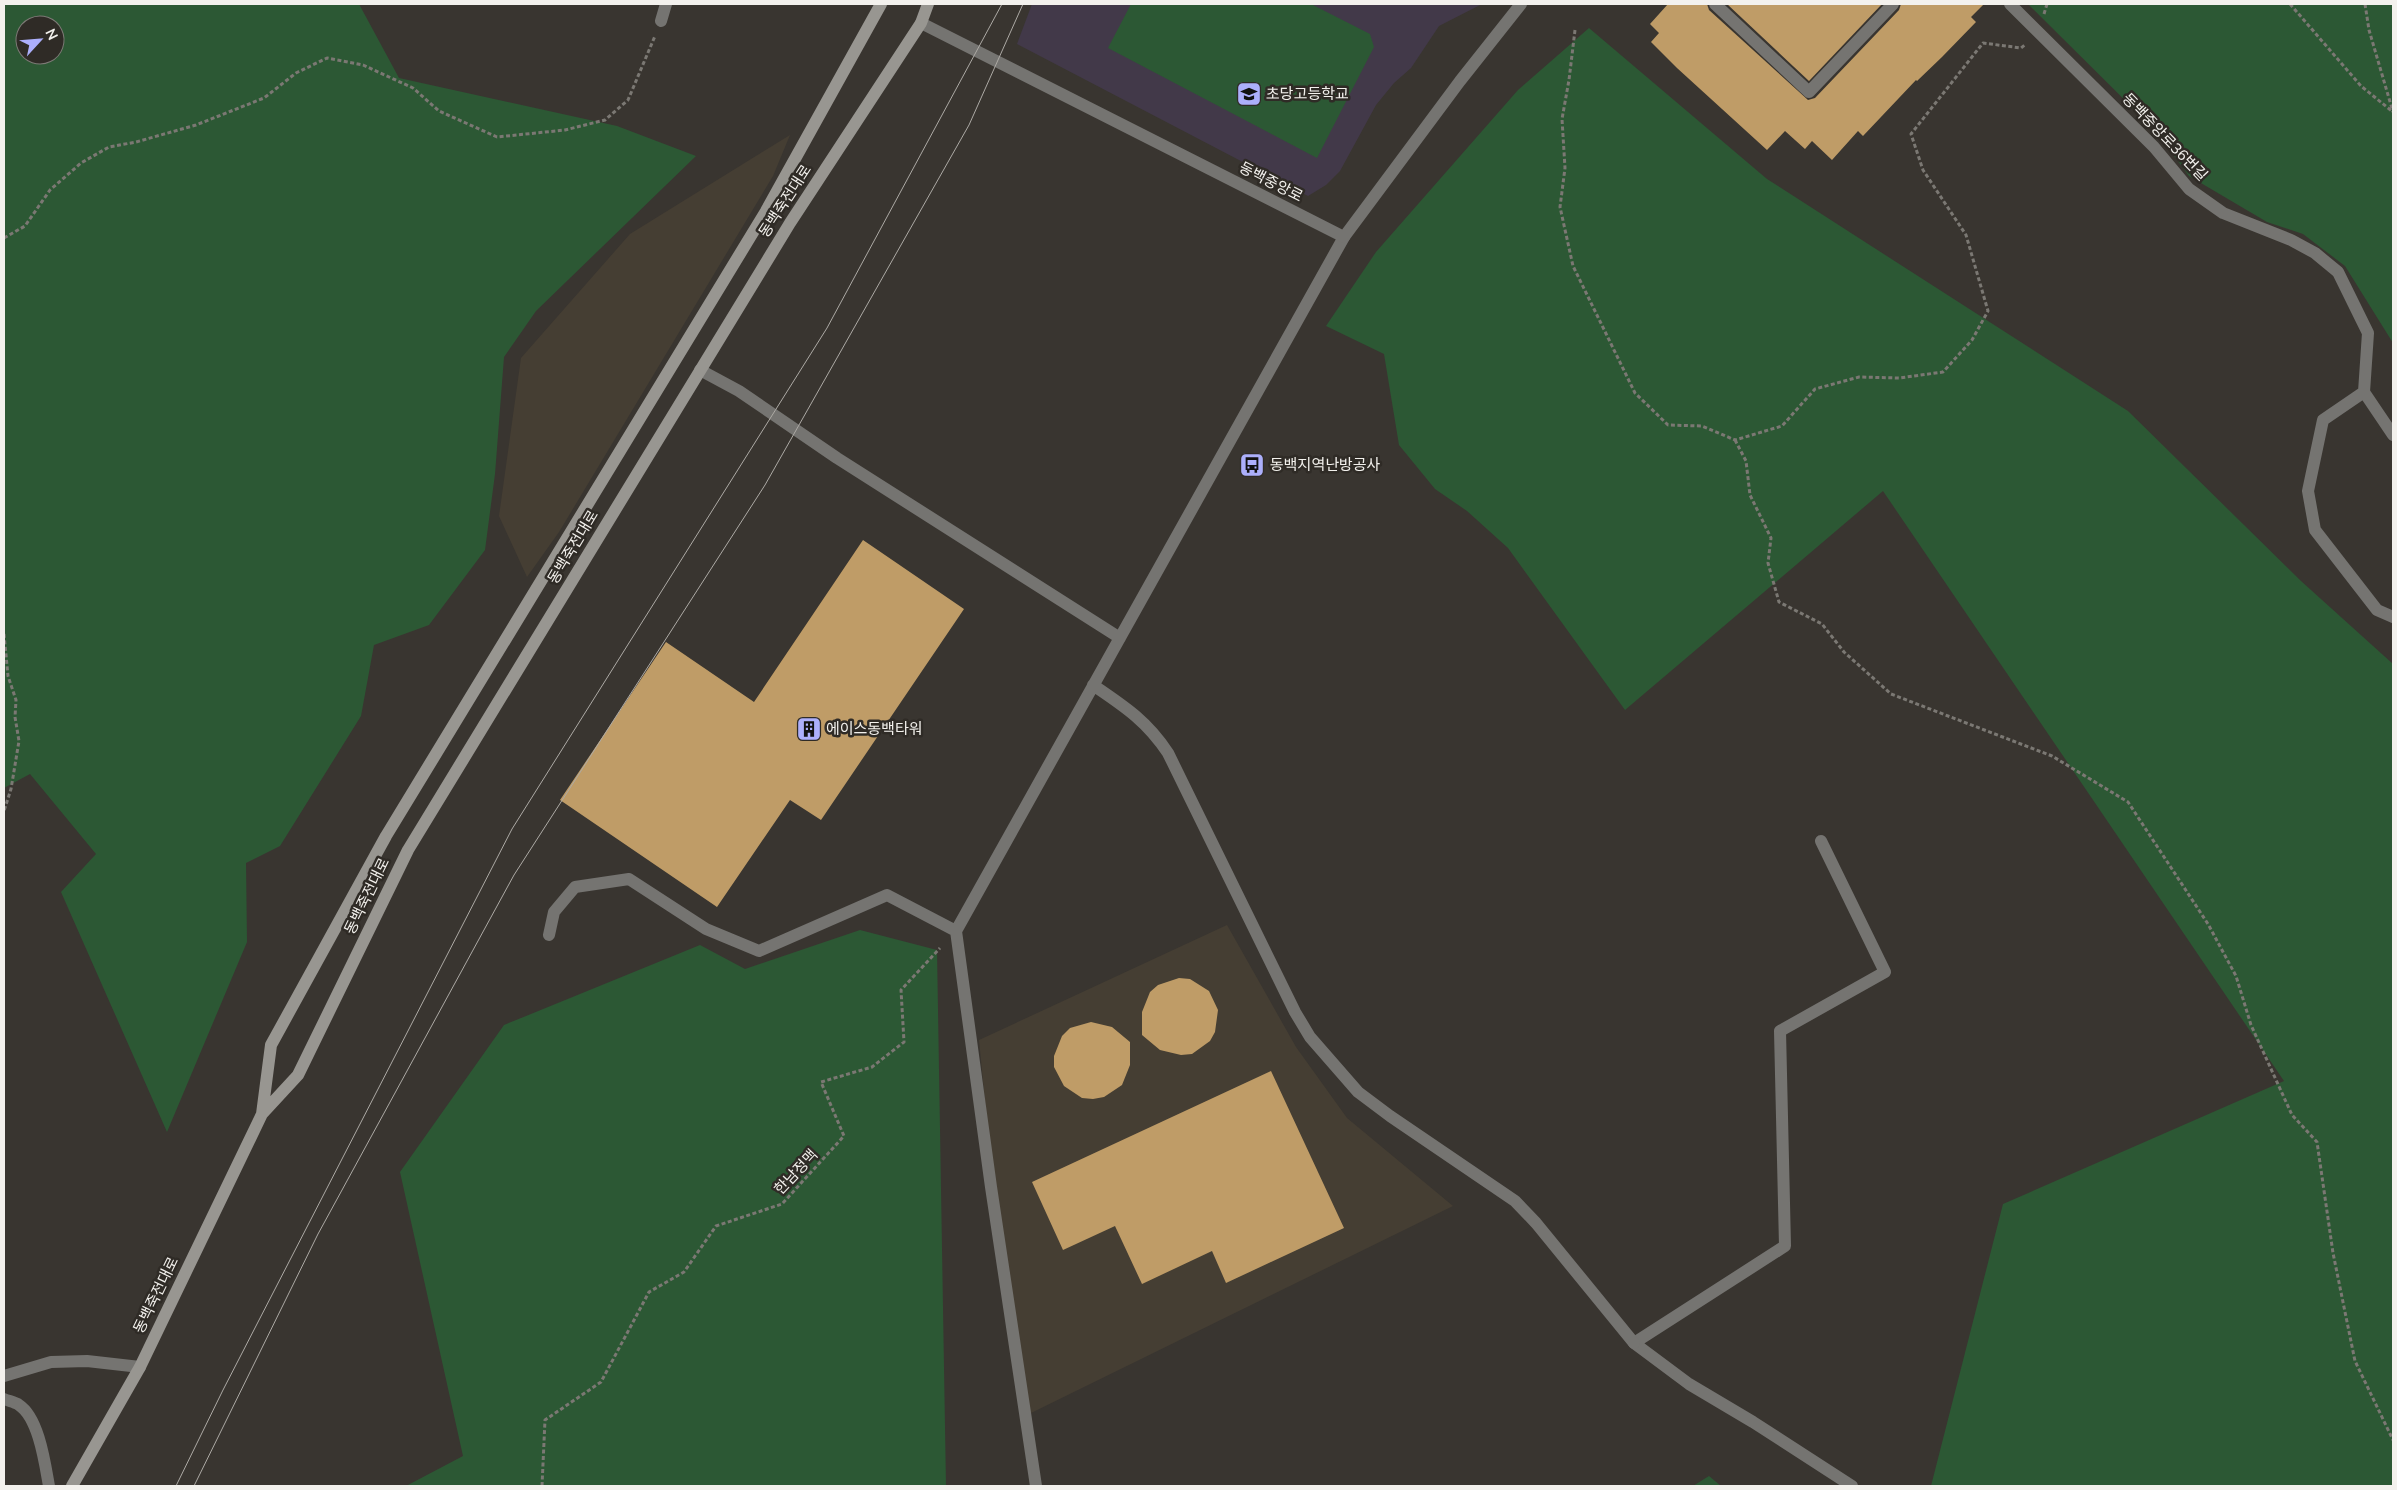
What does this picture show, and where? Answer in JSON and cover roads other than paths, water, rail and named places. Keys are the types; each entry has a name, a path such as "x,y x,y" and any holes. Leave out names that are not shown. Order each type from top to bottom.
{"main road":[{"name":"동백죽전대로","path":"262,1114 272,1045 386,836 766,211 881,4"},
{"name":"동백죽전대로","path":"72,1486 140,1367 262,1114 298,1075 408,850 790,223 921,23 928,4"}],"street":[{"path":"661,21 666,4"},
{"path":"1036,1486 991,1187 956,931 1344,237 1460,81 1521,4"},
{"path":"1715,4 1809,92 1894,4"},
{"name":"동백중앙로36번길","path":"2010,4 2154,147 2189,189 2223,213 2291,240 2315,253 2338,272 2368,333 2364,392"},
{"name":"동백중앙로","path":"921,23 1344,237"},
{"path":"700,370 739,391 837,458 1120,638"},
{"path":"2393,435 2364,392 2323,420 2308,491 2315,530 2377,610 2393,617"},
{"path":"1093,686 1134,712 1155,734 1168,752 1294,1012 1333,1065 1358,1092 1515,1201 1536,1223 1634,1343 1689,1384 1777,1437 1852,1486"},
{"path":"1634,1343 1785,1246 1780,1031 1885,972 1821,841"},
{"path":"549,935 554,912 575,887 629,879 706,929 759,951 887,896 956,931"},
{"path":"4,1376 51,1362 87,1361 140,1367"},
{"path":"4,1399 19,1405 29,1418 40,1443 50,1486"}],"tram line":[{"path":"176,1486 223,1390 512,829 827,328 1002,4"},
{"path":"194,1486 318,1234 514,875 765,485 969,125 1023,4"}],"place":[{"name":"초당고등학교","path":"1249,94"},
{"name":"동백지역난방공사","path":"1252,465"},
{"name":"에이스동백타워","path":"809,729"}]}
